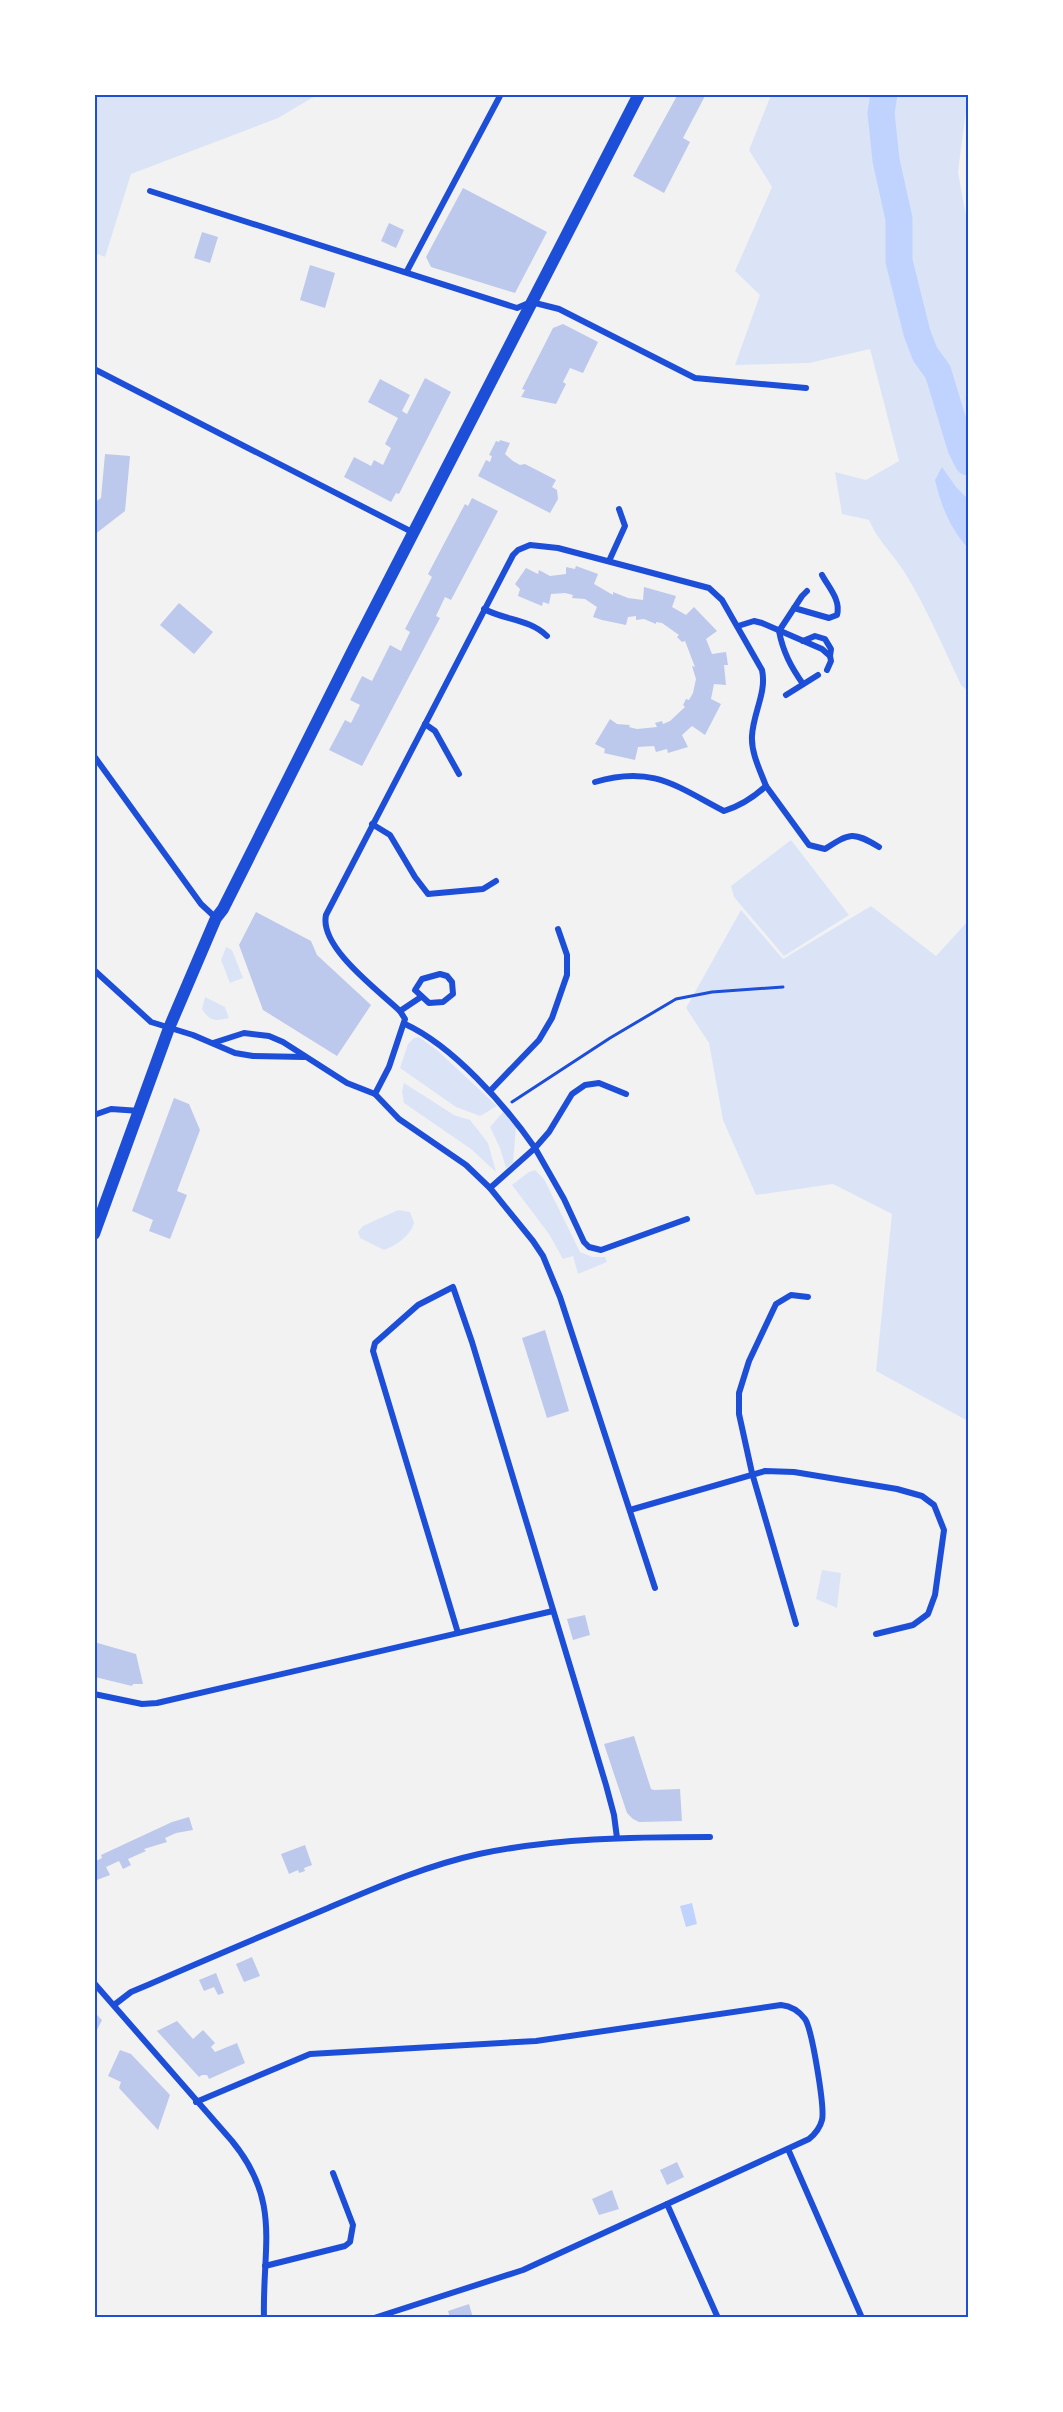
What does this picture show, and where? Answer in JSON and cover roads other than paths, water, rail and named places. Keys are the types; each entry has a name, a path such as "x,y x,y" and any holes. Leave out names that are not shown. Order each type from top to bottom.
{"main road":[{"path":"94,1234 169,1028 216,918 227,901 639,94"}],"street":[{"path":"407,272 501,94"},
{"path":"150,191 516,308 531,302 560,309 695,378 806,388"},
{"path":"94,369 415,533"},
{"path":"609,561 625,526 619,509"},
{"path":"375,1094 405,1024 403,1015 339,953 330,941 325,926 328,910 513,555 523,547 549,546 709,588 722,600 760,662 764,676 752,739 755,757 766,786 809,845 825,849 846,835 860,835 879,847"},
{"path":"794,608 829,618 837,615 837,600 822,575"},
{"path":"803,684 785,654 779,631 807,591"},
{"path":"484,609 503,618 534,625 547,636"},
{"path":"738,626 754,621 822,649 830,656"},
{"path":"803,641 815,636 825,639 831,649 831,663 827,670"},
{"path":"786,695 818,675"},
{"path":"425,724 435,731 459,774"},
{"path":"94,756 201,904 216,918"},
{"path":"595,782 617,776 652,777 666,780 724,811 737,807 766,786"},
{"path":"372,824 390,835 428,894 483,889 496,881"},
{"path":"490,1091 540,1040 552,1018 567,975 567,955 558,929"},
{"path":"94,970 146,1019 235,1053 253,1056 304,1057"},
{"path":"440,974 447,976 452,982 453,994 443,1002 429,1003 421,997 415,990 422,979 440,974"},
{"path":"400,1011 421,997"},
{"path":"405,1024 422,1032 490,1091 505,1107 535,1148 564,1199 584,1242 589,1247 601,1250 687,1219"},
{"path":"213,1043 244,1033 261,1034 283,1042 347,1083 375,1094 399,1119 466,1166 490,1188 533,1240 560,1297 655,1588"},
{"path":"490,1188 535,1148 549,1132 572,1094 585,1084 599,1083 626,1094"},
{"path":"94,1115 111,1109 140,1112"},
{"path":"458,1633 373,1351 375,1342 418,1305 441,1291 453,1287 614,1815 616,1838"},
{"path":"796,1624 752,1473 739,1414 741,1382 776,1304 790,1295 808,1297"},
{"path":"630,1510 765,1471 794,1472 897,1489 922,1496 934,1505 944,1530 935,1594 928,1614 913,1625 876,1634"},
{"path":"94,1694 142,1704 157,1703 553,1611"},
{"path":"114,2005 131,1992 413,1873 478,1854 519,1847 616,1838 710,1837"},
{"path":"94,1983 242,2153 262,2190 266,2216 264,2318"},
{"path":"196,2102 310,2054 536,2041 781,2005 798,2012 808,2025 823,2114 819,2128 809,2139 524,2270 374,2318"},
{"path":"788,2149 862,2318"},
{"path":"265,2266 345,2246 350,2242 352,2224 333,2173"},
{"path":"667,2204 718,2318"}],"water":[{"path":"942,467 968,499 968,548 951,525 940,499 935,480"},
{"path":"692,1903 697,1924 686,1927 680,1906"}],"waterway":[{"path":"884,94 881,113 886,160 899,219 899,261 917,333 925,354 938,372 961,448 968,462"}]}
